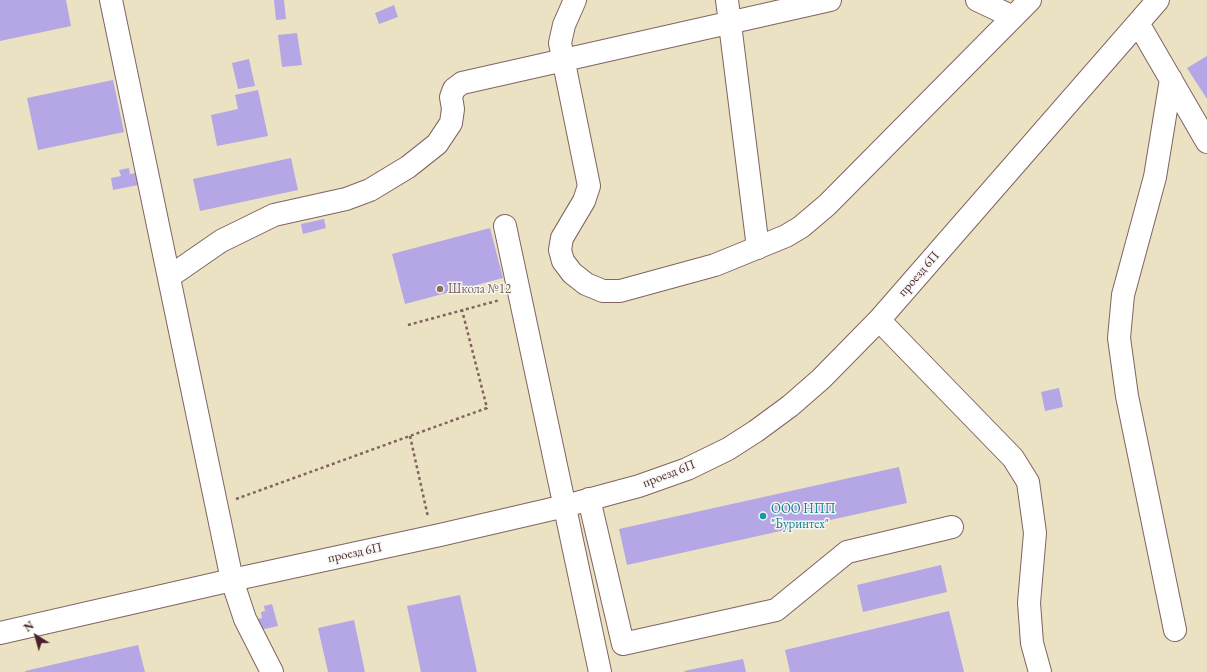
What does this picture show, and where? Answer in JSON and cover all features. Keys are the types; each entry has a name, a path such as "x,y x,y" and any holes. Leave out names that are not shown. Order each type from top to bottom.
{"street":[{"path":"111,0 232,580 245,619 272,672"},
{"path":"575,0 564,25 560,43 589,186 584,201 562,238 560,250 563,261 572,273 586,284 603,291 620,291 715,266 786,236 801,227 827,205 1030,0"},
{"path":"727,0 758,248"},
{"path":"169,277 221,241 274,215 346,199 370,190 408,167 437,144 451,124 451,97 454,89 462,83 830,0"},
{"path":"977,0 1013,17"},
{"name":"проезд 6П","path":"0,633 564,506 639,486 687,469 728,449 756,432 790,406 821,379 879,320 1158,0"},
{"path":"1138,23 1207,142"},
{"path":"1171,79 1155,177 1123,294 1119,338 1127,396 1175,630"},
{"path":"505,226 600,672"},
{"path":"879,320 1013,458 1028,482 1035,533 1029,603 1032,643 1040,672"},
{"path":"589,499 623,644 776,610 848,552 952,527"}],"path":[{"path":"408,325 520,294"},
{"path":"217,506 487,408 462,310"},
{"path":"410,436 432,536"}],"building":[{"path":"0,0 66,0 71,26 0,41"},
{"path":"274,0 284,0 286,19 276,20"},
{"path":"394,5 398,17 379,24 375,13"},
{"path":"297,33 302,65 282,67 278,35"},
{"path":"1207,56 1207,99 1187,68"},
{"path":"249,59 255,86 238,89 232,63"},
{"path":"113,80 124,132 38,150 27,98"},
{"path":"258,90 268,136 217,146 211,115 238,109 235,95"},
{"path":"291,158 298,190 200,211 193,179"},
{"path":"129,168 130,174 141,172 143,184 113,190 111,178 121,176 119,170"},
{"path":"324,219 326,228 303,234 301,224"},
{"path":"490,228 503,278 405,304 392,254"},
{"path":"1059,388 1063,407 1045,411 1041,392"},
{"name":"ООО НПП \"Буринтех\"","path":"899,467 907,503 627,565 619,529"},
{"path":"941,565 947,592 863,612 857,585"},
{"path":"460,595 477,672 421,672 407,606"},
{"path":"272,604 278,626 260,630 257,619 262,618 261,612 265,611 264,606"},
{"path":"949,611 964,672 790,672 785,650"},
{"path":"354,620 365,672 328,672 318,628"},
{"path":"138,645 145,672 25,672 25,671"},
{"path":"743,659 746,672 684,671"}],"place":[{"name":"Школа №12","path":"440,289"},
{"name":"ООО НПП \"Буринтех\"","path":"763,516"}]}
